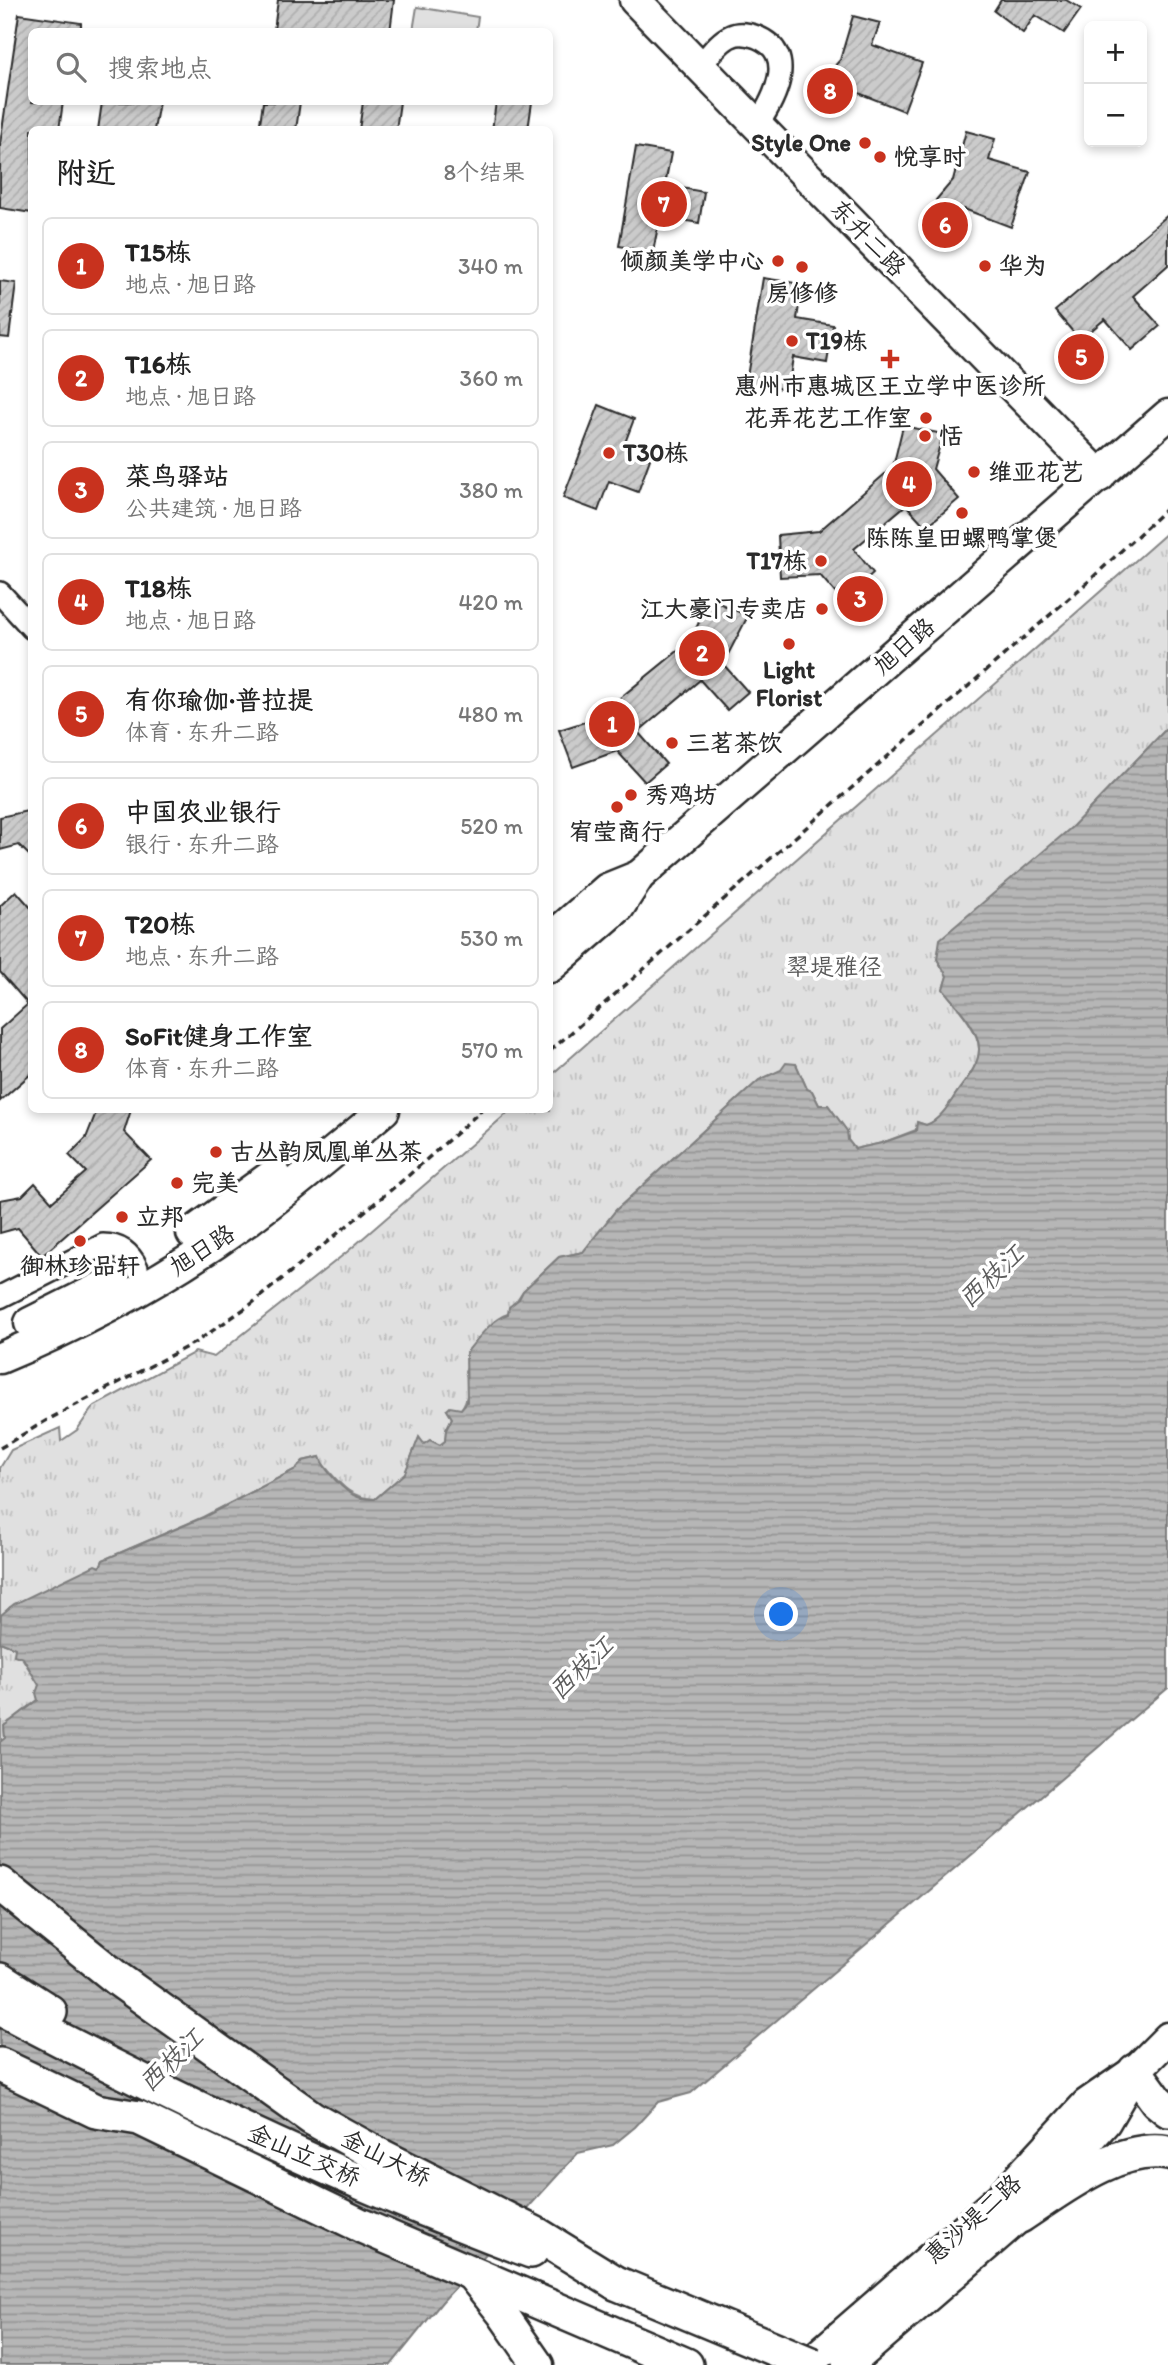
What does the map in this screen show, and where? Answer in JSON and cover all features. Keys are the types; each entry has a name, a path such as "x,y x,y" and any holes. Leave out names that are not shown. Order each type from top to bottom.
{"main road":[{"name":"东升二路","path":"635,0 1100,476"},
{"name":"旭日路","path":"553,964 619,907 639,876 1168,415"},
{"name":"旭日路","path":"553,936 607,889 639,876"},
{"name":"旭日路","path":"0,1336 60,1309 179,1242 245,1196 349,1113"},
{"name":"旭日路","path":"0,1358 100,1312 198,1254 269,1203 380,1113"},
{"name":"金山大桥","path":"0,1884 119,1980 312,2118 373,2152 538,2235 616,2283 813,2365"},
{"path":"0,1980 109,2046 243,2114 281,2147"},
{"name":"金山立交桥","path":"0,2008 281,2147 468,2228 616,2283"},
{"name":"金山立交桥","path":"0,2029 104,2086 212,2154"},
{"name":"惠沙堤二路","path":"807,2365 1000,2198 1087,2104 1135,2071 1168,2038"},
{"path":"0,2048 362,2226 686,2365"},
{"path":"0,2065 96,2111 139,2118"},
{"path":"1135,2071 1168,2087"},
{"path":"1135,2071 1157,2101 1168,2110"},
{"name":"惠沙堤二路","path":"848,2365 1020,2216 1105,2122 1135,2071"},
{"path":"1020,2216 1075,2179 1104,2165 1129,2155 1159,2151 1168,2153"},
{"path":"469,2272 538,2365"}],"street":[{"path":"700,66 731,36 750,34 761,38 770,46 778,60 780,81 771,103 757,125"},
{"path":"0,593 28,624"},
{"path":"0,1297 103,1245 122,1249 137,1268"}],"path":[{"path":"553,1048 1080,589 1168,507"},
{"path":"0,1448 49,1419 196,1342 250,1304 408,1176 479,1113"}],"green space":[{"path":"417,7 478,17 476,28 414,28"},
{"name":"翠堤雅径","path":"1168,532 1168,727 1072,827 937,959 947,976 943,989 971,1026 979,1050 971,1074 939,1117 926,1125 917,1122 916,1130 882,1143 855,1149 848,1140 847,1131 828,1105 819,1105 812,1091 807,1089 796,1064 759,1080 616,1210 583,1252 559,1257 523,1291 508,1314 480,1338 465,1372 468,1386 463,1405 461,1409 447,1410 452,1418 446,1430 445,1441 440,1445 424,1444 419,1438 405,1473 375,1499 358,1496 345,1488 322,1463 320,1457 303,1461 296,1469 203,1517 103,1560 100,1567 10,1607 0,1619 0,1468 11,1450 60,1428 61,1441 77,1430 93,1407 195,1352 214,1357 347,1252 508,1113 553,1113 553,1073"},
{"path":"0,1642 16,1648 39,1685 38,1700 4,1726 5,1738 1,1743"}],"water":[{"name":"西枝江","path":"1168,727 1168,1688 691,2093 658,2102 635,2127 613,2145 578,2153 442,2302 391,2365 0,2365 0,1742 5,1738 4,1726 38,1700 36,1693 39,1685 23,1658 14,1655 15,1648 0,1642 1,1615 14,1604 95,1565 100,1567 103,1560 204,1517 296,1469 303,1461 320,1457 330,1474 347,1491 360,1498 375,1499 405,1473 419,1437 424,1444 430,1440 440,1445 445,1441 446,1430 452,1418 447,1410 450,1407 461,1409 467,1402 466,1353 485,1330 508,1314 509,1307 519,1299 523,1291 559,1257 583,1252 616,1210 759,1080 781,1070 786,1063 796,1064 807,1089 812,1091 819,1105 828,1105 847,1131 848,1140 855,1149 916,1131 917,1122 926,1125 935,1120 947,1108 970,1074 977,1062 979,1050 971,1025 943,989 947,976 937,959 940,939 1072,827"}],"building":[{"path":"278,0 394,0 390,28 274,28"},
{"path":"1001,0 1066,0 1081,9 1064,33 1035,15 1023,33 994,11"},
{"path":"19,14 81,23 81,28 28,28 28,105 63,105 60,126 28,126 28,212 0,208 0,144"},
{"path":"853,16 880,23 872,45 922,63 904,111 851,90 836,106 816,87 840,60"},
{"path":"102,105 158,105 155,126 99,126"},
{"path":"263,105 300,105 297,126 260,126"},
{"path":"363,105 400,105 397,126 360,126"},
{"path":"496,105 532,105 529,126 493,126"},
{"path":"966,131 995,139 989,160 1030,172 1011,227 964,209 955,219 936,200 953,180"},
{"path":"636,147 671,153 665,185 704,192 699,223 660,216 653,252 619,246"},
{"path":"1168,215 1168,265 1133,296 1160,326 1132,350 1105,319 1080,340 1055,311"},
{"name":"T19栋","path":"763,278 802,284 797,319 833,325 827,363 793,357 788,390 746,383"},
{"path":"0,281 16,283 9,338 0,337"},
{"name":"T30栋","path":"599,405 634,419 623,448 650,459 638,492 609,481 598,511 563,498"},
{"path":"903,426 943,434 933,469 959,499 926,527 906,505 854,549 873,573 842,601 820,575 780,577 778,535 819,531 893,467"},
{"path":"710,599 748,616 723,664 748,692 727,710 700,680 638,732 666,764 645,782 617,751 573,767 559,730 594,719 690,641"},
{"path":"28,811 28,854 19,845 0,850 0,817"},
{"path":"16,891 28,904 28,1004 0,972 0,906"},
{"path":"28,1004 28,1076 0,1101 0,1029"},
{"path":"96,1113 130,1113 124,1132 151,1160 42,1256 18,1228 0,1233 0,1200 22,1196 35,1183 52,1202 86,1172 69,1155 86,1138"}],"place":[{"name":"SoFit健身工作室","path":"830,91"},
{"name":"Style One","path":"865,143"},
{"name":"悦享时","path":"880,157"},
{"name":"T20栋","path":"664,204"},
{"name":"中国农业银行","path":"945,225"},
{"name":"倾颜美学中心","path":"778,261"},
{"name":"华为","path":"985,266"},
{"name":"房修修","path":"802,267"},
{"name":"T19栋","path":"792,341"},
{"name":"有你瑜伽·普拉提","path":"1081,357"},
{"name":"惠州市惠城区王立学中医诊所","path":"890,359"},
{"name":"花弄花艺工作室","path":"926,418"},
{"name":"恬","path":"925,436"},
{"name":"T30栋","path":"609,453"},
{"name":"维亚花艺","path":"974,472"},
{"name":"T18栋","path":"909,484"},
{"name":"陈陈皇田螺鸭掌煲","path":"962,513"},
{"name":"T17栋","path":"821,561"},
{"name":"菜鸟驿站","path":"860,599"},
{"name":"江大豪门专卖店","path":"822,609"},
{"name":"Light Florist","path":"789,644"},
{"name":"T16栋","path":"702,653"},
{"name":"T15栋","path":"612,724"},
{"name":"三茗茶饮","path":"672,743"},
{"name":"秀鸡坊","path":"631,795"},
{"name":"宥莹商行","path":"617,807"},
{"name":"古丛韵凤凰单丛茶","path":"216,1152"},
{"name":"完美","path":"177,1183"},
{"name":"立邦","path":"122,1217"},
{"name":"御林珍品轩","path":"80,1241"}]}
